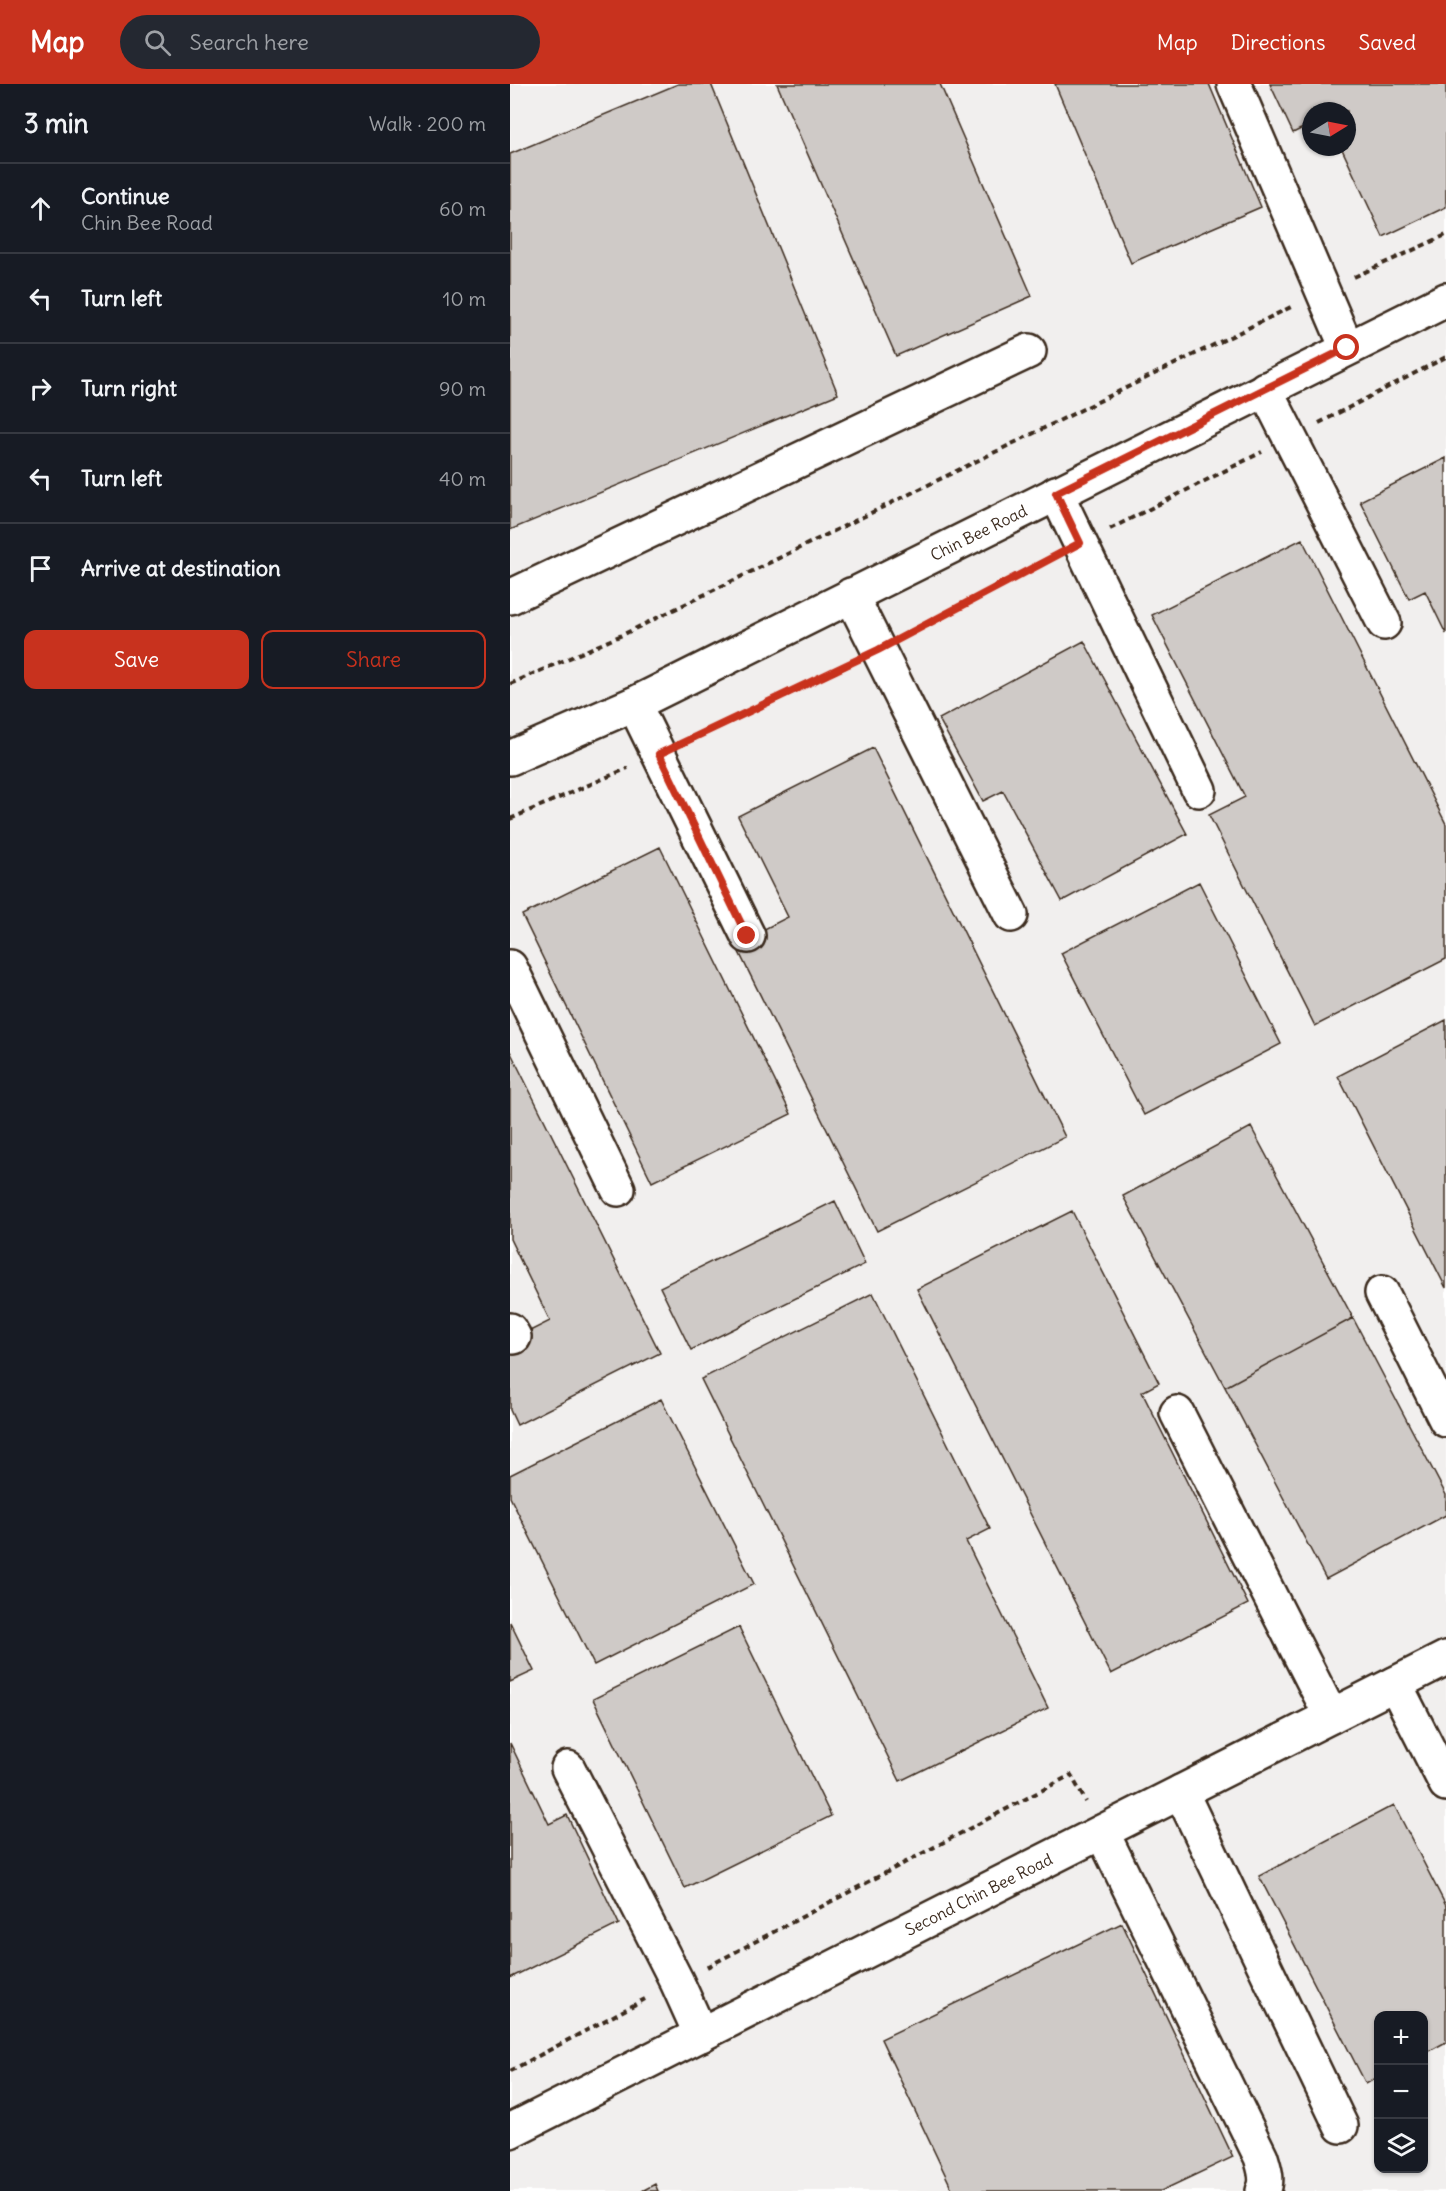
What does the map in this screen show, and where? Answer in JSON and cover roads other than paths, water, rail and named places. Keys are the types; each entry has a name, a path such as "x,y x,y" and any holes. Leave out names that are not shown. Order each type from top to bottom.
{"street":[{"path":"1234,84 1347,348"},
{"name":"Chin Bee Road","path":"510,758 634,704 1446,300"},
{"path":"510,597 1029,351"},
{"path":"1265,389 1384,623"},
{"path":"1056,493 1199,790"},
{"path":"851,596 1011,915"},
{"path":"634,704 747,936"},
{"path":"510,967 618,1189"},
{"path":"1382,1293 1446,1420"},
{"path":"1177,1413 1331,1716"},
{"name":"Second Chin Bee Road","path":"510,2131 1446,1658"},
{"path":"1395,1684 1446,1784"},
{"path":"568,1768 677,1982 701,2035"},
{"path":"1181,1792 1341,2126"},
{"path":"1102,1832 1261,2157 1266,2171 1263,2191"}]}
